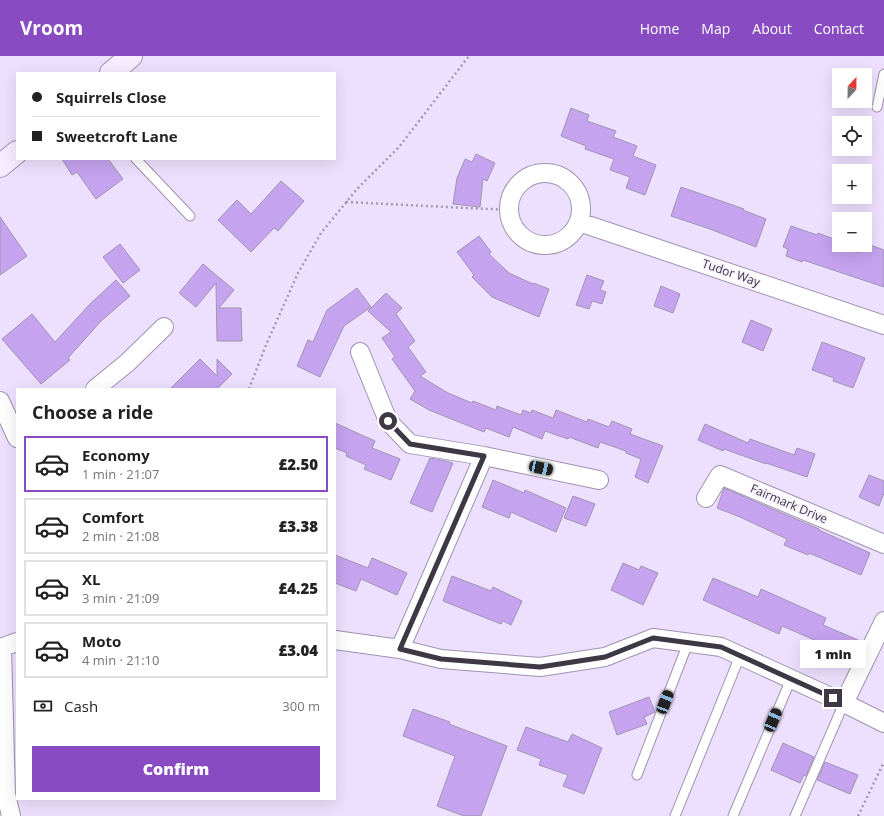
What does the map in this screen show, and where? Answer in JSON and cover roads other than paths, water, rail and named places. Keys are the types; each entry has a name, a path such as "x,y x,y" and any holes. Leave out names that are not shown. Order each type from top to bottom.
{"street":[{"path":"112,72 131,56"},
{"path":"0,166 16,153"},
{"path":"539,173 551,174 566,180 575,189 579,198 581,210 579,222 571,234 561,241 554,244 541,245 532,243 521,237 513,227 508,206 515,188 526,178 539,173"},
{"name":"Tudor Way","path":"579,222 884,325"},
{"path":"96,388 127,363 164,327"},
{"path":"360,352 388,421 410,444 484,456 599,480"},
{"path":"0,402 16,436"},
{"path":"400,649 484,456"},
{"name":"Fairmark Drive","path":"706,498 720,475 884,544"},
{"path":"844,703 884,621"},
{"path":"336,640 400,649 441,659 540,667 605,657 653,638 721,647 844,703 884,723"},
{"path":"6,646 6,794 11,816"}],"lane":[{"path":"877,107 884,74"},
{"path":"137,160 190,216"},
{"path":"637,775 688,643"},
{"path":"675,816 740,656"},
{"path":"733,816 791,679"},
{"path":"795,816 844,703"}]}
